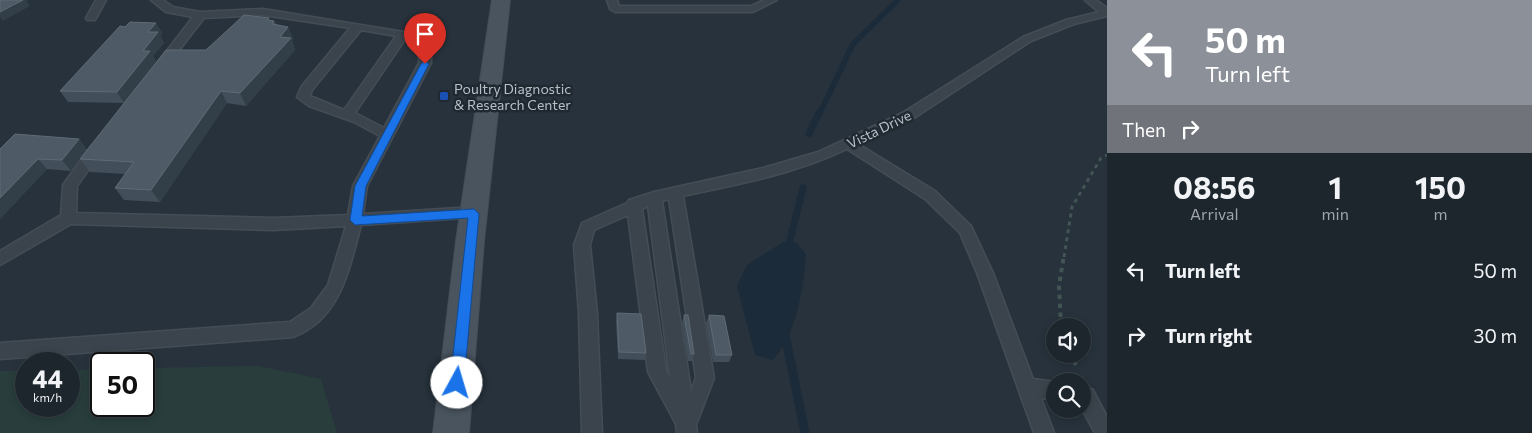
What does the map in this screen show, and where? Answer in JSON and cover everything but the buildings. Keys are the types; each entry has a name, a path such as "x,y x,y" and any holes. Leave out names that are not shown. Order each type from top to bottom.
{"main road":[{"path":"450,433 474,214 501,0"}],"lane":[{"path":"91,18 101,0"},
{"path":"0,351 293,329 317,313 335,288 355,220 360,186 425,64 425,50 412,36 403,34 263,12 200,15 170,10 156,0"},
{"path":"612,0 615,9 700,10 753,9 772,0"},
{"name":"Vista Drive","path":"1090,0 1107,13"},
{"name":"Vista Drive","path":"592,433 588,313 582,245 587,226 634,204 654,197 675,194 764,173 823,155 909,115 952,90 1027,39 1070,22 1107,13"},
{"path":"154,74 193,27 200,15"},
{"path":"358,26 306,89 303,97 313,103 347,115 387,135"},
{"path":"347,115 403,34"},
{"path":"68,218 70,185 103,141"},
{"path":"848,144 930,194 966,230 985,273 1044,433"},
{"path":"675,194 705,378 687,429"},
{"path":"654,197 681,375 687,429"},
{"path":"634,204 657,372 687,429"},
{"path":"0,260 68,218 272,224 474,214"},
{"path":"1026,387 1046,390"},
{"path":"1091,406 1105,433"}],"path":[{"path":"1061,318 1058,286 1072,207 1101,158 1107,155"}],"green space":[{"path":"259,366 321,379 337,433 0,433 0,371 15,371 15,417 80,417 80,370 90,369 90,417 155,417 155,368"}],"water":[{"path":"783,242 796,242 806,254 801,296 793,323 781,349 773,360 755,355 737,286 747,265"}],"waterway":[{"path":"819,115 853,44 898,0"},
{"path":"809,134 819,113"},
{"path":"787,252 803,188"},
{"path":"784,329 805,433"}],"place":[{"name":"Poultry Diagnostic & Research Center","path":"444,96"}],"route":[{"path":"425,64 360,186 355,220 474,214 457,383"}]}
